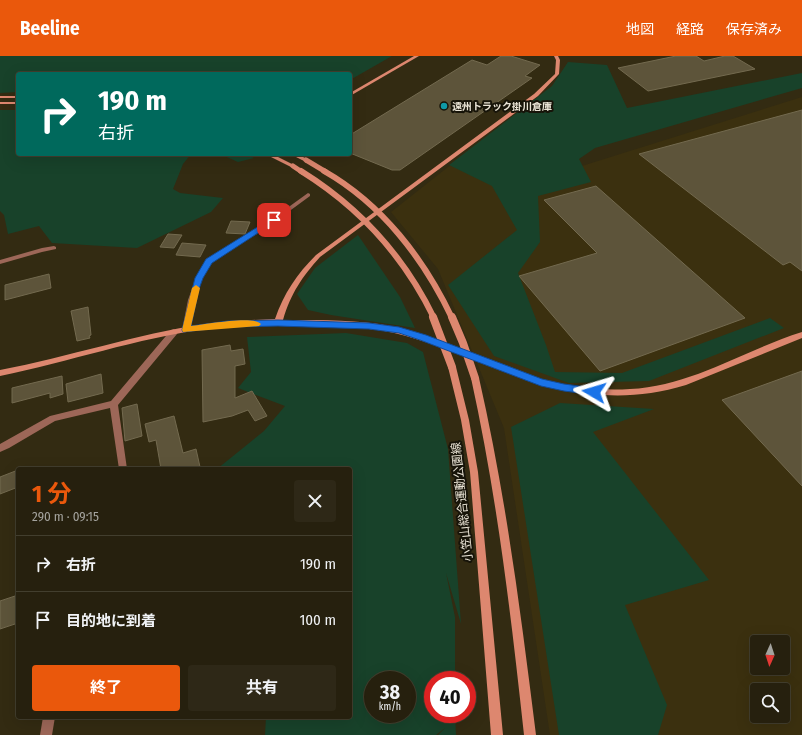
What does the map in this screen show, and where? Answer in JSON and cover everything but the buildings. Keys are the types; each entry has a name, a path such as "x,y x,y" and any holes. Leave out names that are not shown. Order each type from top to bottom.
{"main road":[{"path":"352,94 417,56"},
{"path":"278,323 289,291 302,273 318,256 536,95 557,74 558,60 556,56"},
{"path":"0,97 16,97"},
{"path":"0,103 16,103"},
{"name":"小笠山総合運動公園線","path":"272,156 321,182 345,202 390,247 407,269 437,324 452,367 465,420 474,472 497,735"},
{"path":"297,156 340,180 363,198 391,224 422,264 441,295 455,323 475,378 487,429 498,492 530,735"},
{"path":"0,373 174,332 228,324 278,323 369,326 399,330 541,382 564,388 604,393 665,389 802,335"}],"street":[{"path":"186,330 196,286 209,261 263,228 308,195"},
{"path":"0,262 54,248"},
{"path":"0,448 6,446 53,418 114,404 174,332"},
{"path":"114,404 123,467"},
{"path":"46,735 49,719"}],"shaded area":[{"path":"802,97 802,735 550,735 504,428 438,269 391,212 462,156 589,180 582,166"}],"green space":[{"path":"0,56 392,56 352,79 352,72 16,72 16,92 0,93"},
{"path":"568,62 607,65 627,108 802,73 802,88 595,148 579,159 591,182 538,196 540,242 518,273 555,372 622,373 770,318 784,328 649,381 569,383 494,356 448,285 517,230 492,186 449,165 552,86"},
{"path":"0,110 16,110 16,156 189,156 183,164 173,189 180,193 223,198 211,212 137,248 52,243 39,226 8,234 4,215 0,211"},
{"path":"224,156 250,156 254,158 238,162"},
{"path":"358,235 400,297 415,328 308,310 297,294 315,268"},
{"path":"346,333 407,343 423,352 448,449 461,624 446,573 455,617 455,671 424,671 424,723 455,723 456,735 438,735 445,728 436,735 265,735 266,719 352,719 352,467 219,467 264,431 285,406 238,388 251,372 247,337"},
{"path":"560,403 654,409 593,432 709,580 625,605 667,705 658,735 559,735 511,427"}],"slow traffic":[{"path":"196,288 186,330 228,324 256,324"}],"place":[{"name":"遠州トラック掛川倉庫","path":"444,106"}],"route":[{"path":"274,220 209,261 199,278 195,289 186,330 228,324 278,323 369,326 399,330 541,382 564,388 594,392"}]}
